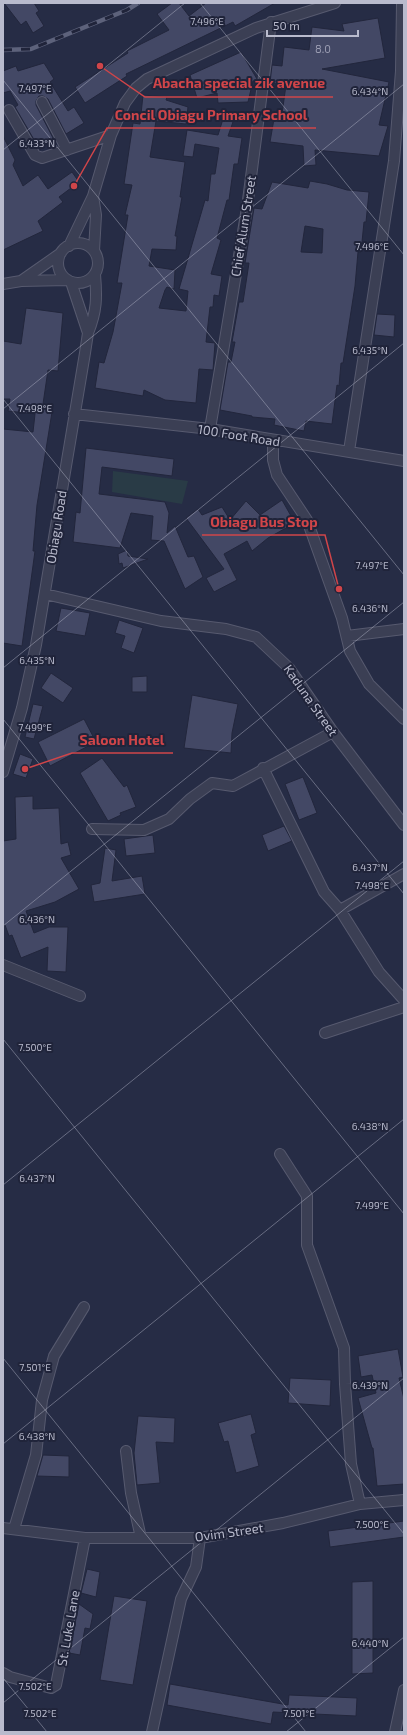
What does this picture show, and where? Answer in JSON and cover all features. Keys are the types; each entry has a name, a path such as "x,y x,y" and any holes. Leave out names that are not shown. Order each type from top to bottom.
{"street":[{"path":"70,281 63,276 59,267 65,250 93,196 111,135 125,103 136,88 147,80 271,22 335,3"},
{"path":"349,451 394,162 401,71 402,3"},
{"name":"Chief Alum Street","path":"210,430 247,208 271,22"},
{"path":"42,102 67,150"},
{"path":"9,110 37,157 42,158 111,135"},
{"path":"88,333 95,316 97,296 95,274 98,264 94,251 96,215 93,196"},
{"path":"21,281 65,250 77,244 82,244 94,251"},
{"path":"3,284 21,281 85,282 95,274"},
{"name":"Obiagu Road","path":"3,772 22,708 36,645 74,414 83,371 88,333 70,281"},
{"name":"100 Foot Road","path":"74,414 210,430 404,461"},
{"path":"273,440 273,460 277,475 307,520 347,636 350,650 369,684 404,719"},
{"name":"Kaduna Street","path":"45,594 161,621 226,629 256,637 289,668 333,732 404,825"},
{"path":"347,636 404,629"},
{"path":"92,829 144,830 169,819 190,799 212,782 233,786 263,768 333,732"},
{"path":"263,768 324,892 340,910 378,972 404,1000"},
{"path":"340,910 404,874"},
{"path":"3,965 80,996"},
{"path":"325,1033 404,1007"},
{"path":"280,1154 307,1196 307,1245 344,1348 351,1464 360,1504"},
{"path":"14,1529 36,1455 42,1400 54,1356 84,1307"},
{"path":"126,1450 132,1493 141,1538"},
{"name":"Ovim Street","path":"3,1528 85,1538 200,1538 283,1523 360,1504 404,1500"},
{"name":"St. Luke Lane","path":"3,1673 10,1677 51,1688 56,1685 85,1538"},
{"path":"152,1732 181,1600 183,1592 194,1575 200,1538"},
{"path":"395,1732 404,1690"}],"shaded area":[{"path":"113,471 188,481 182,504 112,492"}],"building":[{"path":"4,3 34,3 39,11 36,13 44,26 33,33 26,21 21,25"},
{"path":"172,3 179,3 189,16 206,3 275,3 235,26 233,22 126,74 127,76 85,103 75,87 128,53 127,51 169,30 157,14"},
{"path":"378,18 385,58 322,69 389,82 379,125 388,126 379,156 315,150 316,165 304,166 303,146 270,142 275,113 282,114 286,85 270,83 272,65 282,66 284,47 309,50 312,27 344,31 342,24"},
{"path":"241,52 257,79 257,81 253,81 248,102 218,103 217,93 197,98 190,75"},
{"path":"44,63 54,79 50,82 68,111 74,107 84,123 66,134 48,99 43,96 39,96 36,101 36,105 53,138 40,150 15,107 18,105 10,91 3,93 3,71 16,66 18,71"},
{"path":"143,95 167,97 166,100 188,107 186,124 156,121 150,157 185,162 180,197 182,197 175,236 177,236 176,250 152,249 149,266 175,270 174,289 167,287 159,308 186,311 188,291 179,289 205,200 208,201 211,174 215,174 219,148 195,144 193,157 183,156 187,130 218,135 223,119 233,122 228,136 242,138 238,164 234,164 229,200 227,200 217,238 221,240 211,274 222,276 219,296 214,295 213,307 210,307 206,342 215,343 213,370 199,369 196,403 165,400 144,390 143,396 95,388 99,362 104,363 113,332 122,283 117,283 128,215 125,215 132,185 124,184 133,123 140,124"},
{"path":"3,136 15,160 13,165 23,186 38,175 48,189 72,172 79,182 59,197 63,202 38,221 43,231 3,250"},
{"path":"310,181 347,190 369,192 366,222 364,222 361,252 358,252 355,286 343,363 341,363 339,386 337,385 332,424 306,421 304,431 274,425 275,419 252,417 220,410 228,362 231,362 235,342 232,342 239,302 243,302 249,263 245,263 254,208 262,209 272,182 308,188","holes":["305,226 323,229 322,253 301,252"]},
{"path":"26,308 63,313 58,371 48,370 43,404 53,406 37,505 33,551 35,551 22,646 3,643 3,429 33,432 35,414 8,411 10,399 3,399 3,341 21,344"},
{"path":"377,314 395,315 394,337 374,335"},
{"path":"86,448 174,459 172,476 102,467 99,494 165,502 169,513 167,533 175,526 188,557 194,556 203,577 185,589 164,541 151,540 153,516 131,513 120,548 73,542 76,512 80,513"},
{"path":"282,500 295,523 268,538 252,551 247,541 224,554 237,580 214,592 206,578 224,569 186,518 198,509 202,515 222,507 230,520 246,501 260,515"},
{"path":"127,550 128,556 148,559 123,568 122,563 119,564 118,554"},
{"path":"61,608 90,613 85,636 56,631"},
{"path":"119,620 143,628 134,653 121,648 125,636 115,633"},
{"path":"51,673 73,688 63,703 41,688"},
{"path":"147,676 147,692 132,692 132,677"},
{"path":"192,695 238,704 232,733 231,753 184,748"},
{"path":"33,704 43,706 34,739 25,737"},
{"path":"84,719 96,742 50,766 38,742"},
{"path":"20,754 33,759 26,778 13,774"},
{"path":"102,758 124,787 127,785 136,807 120,813 121,815 108,821 80,773"},
{"path":"303,777 317,813 299,820 285,784"},
{"path":"33,796 33,809 59,808 61,844 68,842 71,855 61,858 79,889 55,902 26,911 34,933 49,927 68,927 66,972 47,971 48,947 21,958 12,935 9,936 5,925 3,925 3,841 16,839 15,797"},
{"path":"284,826 292,841 268,851 262,835"},
{"path":"153,835 155,853 126,856 124,839"},
{"path":"105,848 116,850 112,881 142,876 145,894 94,902 91,885 100,883"},
{"path":"398,1349 403,1377 399,1378 404,1399 404,1484 377,1486 373,1448 358,1398 376,1393 372,1375 361,1377 358,1356"},
{"path":"290,1378 331,1380 330,1406 288,1403"},
{"path":"251,1414 256,1433 251,1435 259,1466 236,1473 228,1441 224,1442 218,1423"},
{"path":"138,1416 175,1418 174,1443 156,1442 160,1483 137,1485 134,1453"},
{"path":"43,1455 69,1456 69,1477 37,1476"},
{"path":"404,1521 404,1537 330,1547 328,1531"},
{"path":"87,1569 100,1572 96,1597 81,1593"},
{"path":"373,1581 373,1673 352,1674 352,1582"},
{"path":"114,1596 147,1601 133,1685 100,1680"},
{"path":"79,1604 93,1614 90,1629 85,1628 80,1655 69,1653"},
{"path":"170,1684 288,1705 289,1695 357,1698 356,1716 273,1712 271,1724 167,1705"}],"railway":[{"path":"3,50 31,49 127,10 138,3"}],"place":[{"name":"Abacha special zik avenue","path":"100,66"},
{"name":"Concil Obiagu Primary School","path":"74,186"},
{"name":"Obiagu Bus Stop","path":"339,589"},
{"name":"Saloon Hotel","path":"25,769"}]}
